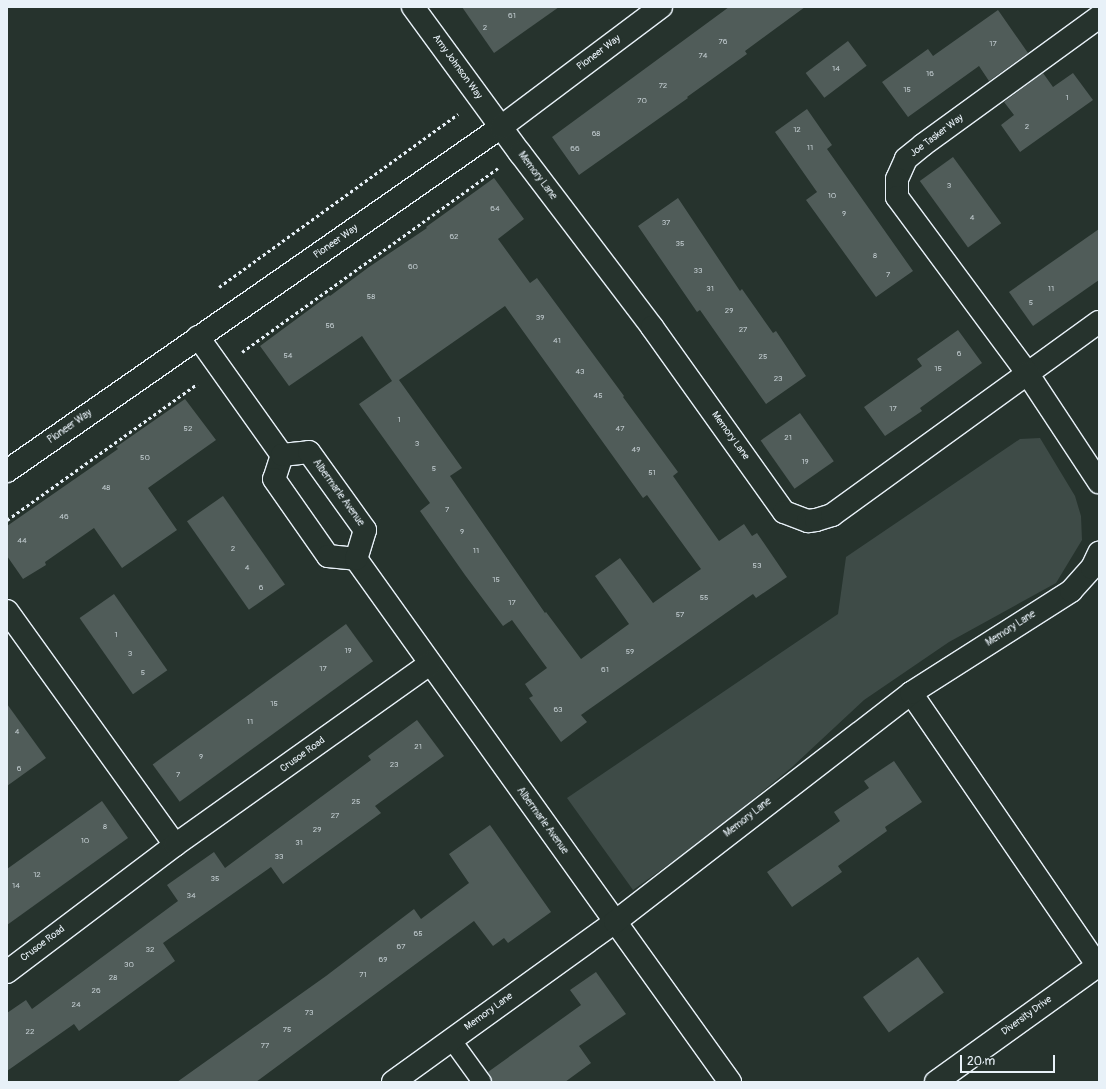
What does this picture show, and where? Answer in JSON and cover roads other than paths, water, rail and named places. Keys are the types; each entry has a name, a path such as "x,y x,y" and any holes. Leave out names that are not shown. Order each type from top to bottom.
{"street":[{"name":"Amy Johnson Way","path":"413,7 501,127"},
{"name":"Pioneer Way","path":"7,471 501,127 661,7"},
{"name":"Joe Tasker Way","path":"1027,373 897,197 897,179 906,159 923,145 1099,17"},
{"name":"Memory Lane","path":"501,127 652,327 784,512 808,521 816,520 832,514 1099,322"},
{"path":"198,337 282,455 274,479 328,556 356,559"},
{"path":"1027,373 1099,482"},
{"name":"Albermarle Avenue","path":"282,455 309,452 365,530 356,559 730,1082"},
{"name":"Memory Lane","path":"393,1082 615,922 911,692 1071,591 1092,568 1099,553"},
{"path":"7,611 175,845"},
{"name":"Crusoe Road","path":"7,972 175,845 430,664"},
{"path":"911,692 1098,965"},
{"name":"Diversity Drive","path":"936,1082 1098,965"}],"lane":[{"path":"451,1039 482,1082"}]}
